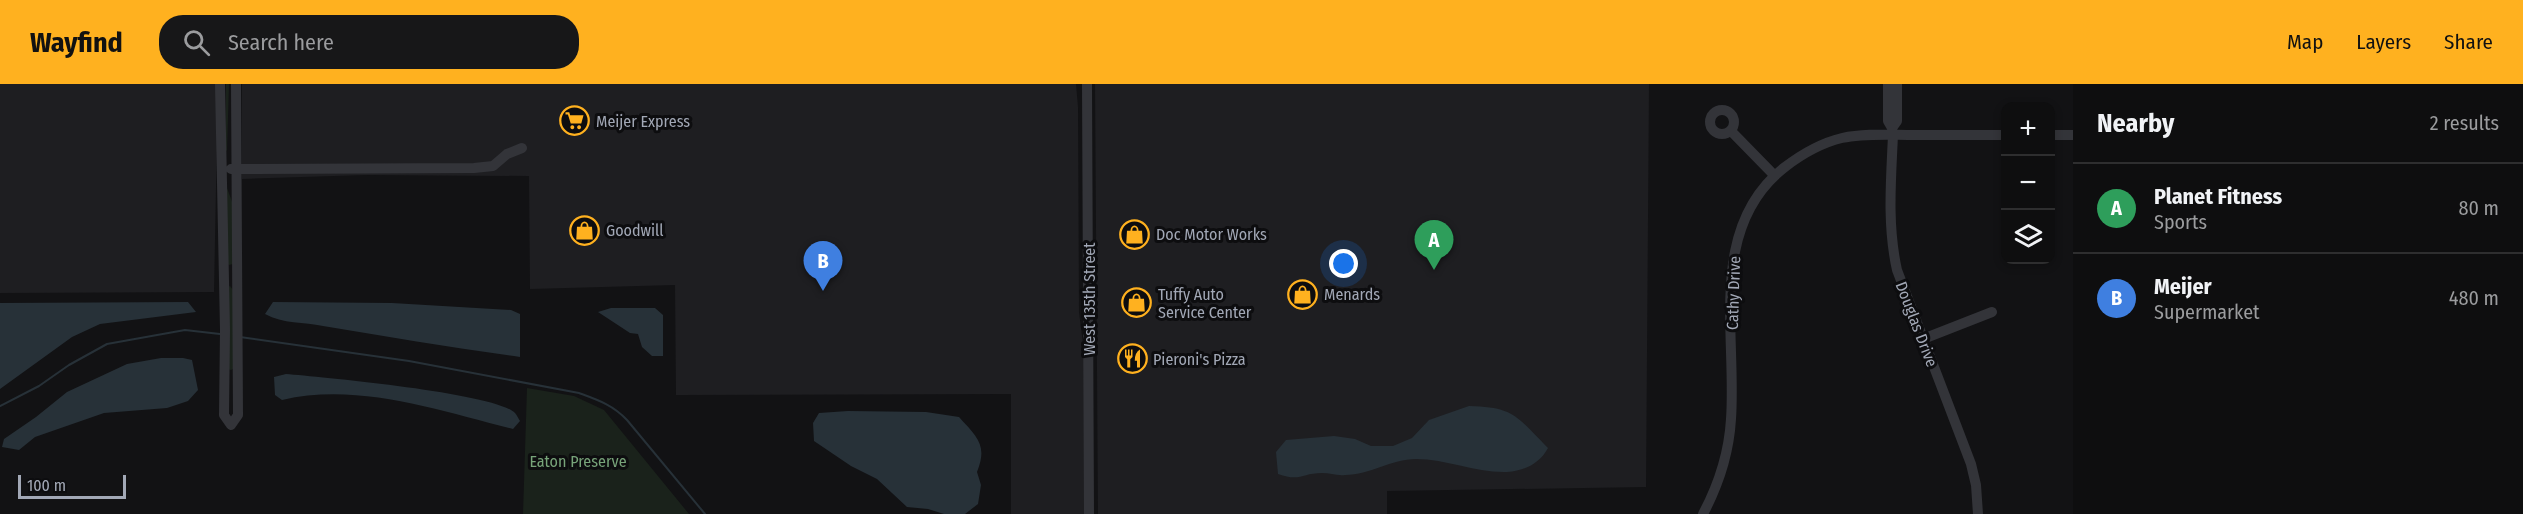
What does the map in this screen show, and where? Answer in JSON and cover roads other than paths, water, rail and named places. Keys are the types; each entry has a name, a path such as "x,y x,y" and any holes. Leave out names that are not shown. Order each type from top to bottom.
{"street":[{"path":"220,84 225,335 224,415 231,425 238,415 236,84"},
{"name":"West 135th Street","path":"1087,84 1089,514"},
{"name":"Douglas Drive","path":"1888,84 1888,121 1892,131 1890,224 1892,248 1897,270 1971,464 1976,485 1978,514"},
{"name":"Douglas Drive","path":"1892,131 1897,121 1897,84"},
{"path":"1731,131 1774,175"},
{"name":"Cathy Drive","path":"1703,514 1722,473 1732,418 1732,271 1735,244 1744,220 1774,175 1796,158 1834,140 1852,136 1892,131 2001,135"},
{"path":"2055,135 2073,135"},
{"path":"222,169 474,168 493,166 507,154 522,148"},
{"path":"224,276 236,276"},
{"path":"1923,339 1992,312"}],"waterway":[{"path":"0,406 39,386 69,365 107,344 185,330 220,334"},
{"path":"240,337 409,361 579,393 593,398 611,407 627,420 705,514"}],"place":[{"name":"Meijer Express","path":"575,121"},
{"name":"Goodwill","path":"585,230"},
{"name":"Doc Motor Works","path":"1135,234"},
{"name":"Planet Fitness","path":"1434,270"},
{"name":"Meijer","path":"823,291"},
{"name":"Menards","path":"1303,294"},
{"name":"Tuffy Auto Service Center","path":"1137,303"},
{"name":"Pieroni's Pizza","path":"1132,359"}],"park label":[{"name":"Eaton Preserve","path":"578,461"}]}
